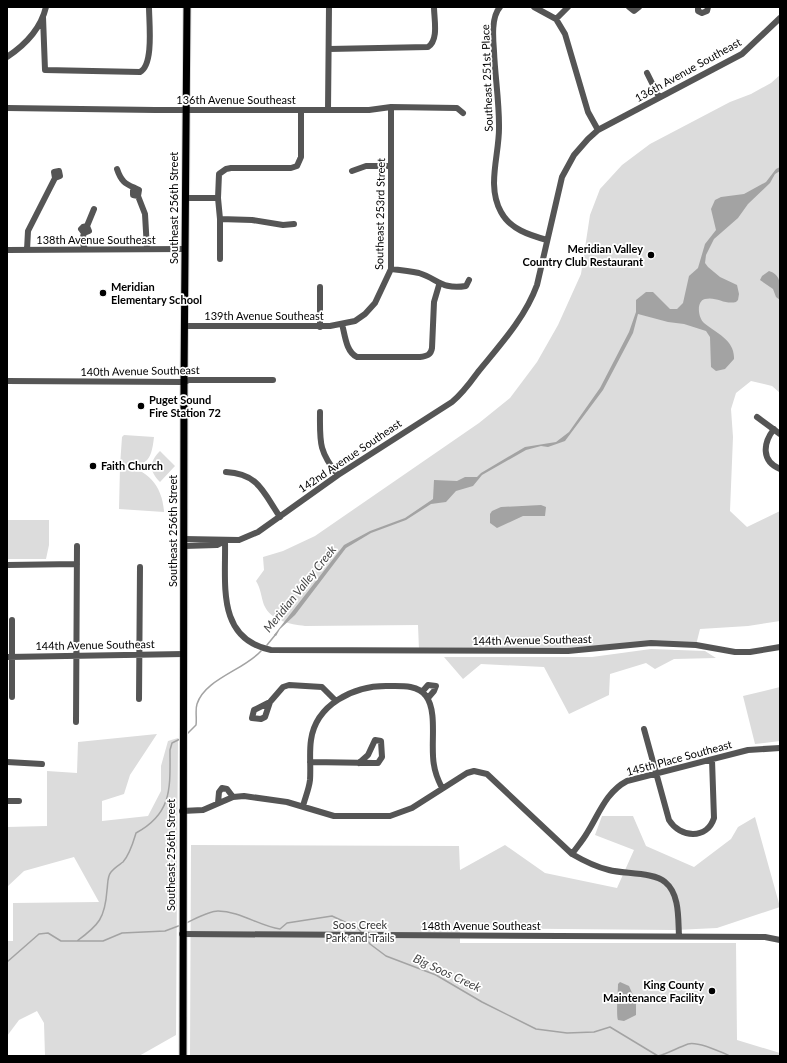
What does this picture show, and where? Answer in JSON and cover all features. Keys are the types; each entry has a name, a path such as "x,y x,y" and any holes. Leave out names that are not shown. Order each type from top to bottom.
{"main road":[{"name":"Southeast 256th Street","path":"183,1056 182,811 187,7"}],"street":[{"path":"7,57 26,42 43,17 46,7"},
{"path":"43,17 45,70 132,72 143,70 149,60 149,7"},
{"path":"328,110 329,7"},
{"path":"329,48 424,48 432,43 434,37 434,7"},
{"name":"Southeast 251st Place","path":"499,7 494,22 499,140 494,177 494,191 501,213 509,222 519,230 547,240"},
{"path":"534,7 556,19 565,34 572,52 588,112 598,130"},
{"path":"556,19 568,7"},
{"path":"629,7 634,11 639,7"},
{"path":"698,7 700,12 704,13 707,11 708,7"},
{"name":"136th Avenue Southeast","path":"547,240 562,177 574,155 598,130 742,54 780,18"},
{"path":"647,73 659,97"},
{"name":"136th Avenue Southeast","path":"7,108 369,110 391,107 457,108 464,113"},
{"name":"Southeast 253rd Street","path":"342,324 355,321 365,314 375,303 391,268 391,107"},
{"path":"220,259 218,177 222,171 231,168 291,168 297,166 301,157 301,110"},
{"path":"352,171 366,166 391,166"},
{"path":"117,169 122,180 134,190 133,195 138,196 145,214 147,249"},
{"path":"27,250 28,231 55,178"},
{"path":"185,198 218,198"},
{"path":"85,249 82,241 84,233 89,231 87,226 94,209"},
{"path":"220,219 252,220 279,225 294,224"},
{"name":"142nd Avenue Southeast","path":"184,542 216,545 225,541 247,538 338,475 452,402 461,394 502,343 532,298 540,272 547,240"},
{"name":"138th Avenue Southeast","path":"7,250 185,249"},
{"path":"391,268 420,274 439,284 463,287 468,285 469,280"},
{"path":"342,324 350,351 352,355 357,357 420,357 431,353 434,302 439,284"},
{"path":"320,287 320,327"},
{"name":"139th Avenue Southeast","path":"186,326 320,327 342,324"},
{"name":"140th Avenue Southeast","path":"7,382 184,382 189,380 273,380"},
{"path":"320,412 320,439 323,453 338,475"},
{"path":"757,417 780,434"},
{"path":"774,429 766,438 766,447 772,464 780,469"},
{"path":"226,472 243,475 256,481 280,516"},
{"name":"144th Avenue Southeast","path":"225,541 226,600 232,622 240,635 252,644 282,651 568,651 651,643 696,645 735,652 750,652 780,647"},
{"path":"76,722 77,546"},
{"path":"7,565 77,564"},
{"path":"139,699 140,567"},
{"path":"12,620 9,657 12,697"},
{"name":"144th Avenue Southeast","path":"9,657 140,655 153,653 184,654"},
{"path":"270,702 283,688 296,684 322,687 335,700"},
{"path":"303,806 310,780 311,739 314,730 320,719 335,700 366,687 407,686 425,695 432,716 433,764 442,788"},
{"path":"644,729 670,820 673,827 679,832 686,834 700,834 707,830 714,818 712,760"},
{"path":"310,762 359,763 380,762 382,758 381,741 375,740 368,755 359,763"},
{"name":"145th Place Southeast","path":"572,854 587,833 605,801 619,785 627,781 656,773 748,750 780,748"},
{"path":"7,762 42,764"},
{"path":"182,811 203,810 233,797 272,799 303,806 334,816 390,816 412,808 468,773 474,772 487,774 572,854 589,864 608,870 659,878 665,881 673,894 678,911 679,936"},
{"path":"218,803 219,792 222,788 230,791 233,797"},
{"path":"7,801 19,801"},
{"name":"148th Avenue Southeast","path":"182,928 364,936 679,936 765,937 780,940"}],"green space":[{"path":"780,75 780,393 772,386 751,381 736,393 731,409 733,437 730,511 747,527 780,511 780,621 748,626 700,629 696,645 671,643 589,650 419,650 418,625 305,626 287,623 271,615 264,605 256,581 264,570 263,557 283,551 315,536 479,423 510,398 537,362 558,325 581,274 590,215 600,189 622,165 650,144 730,102 751,94 771,83"},
{"path":"124,435 154,437 151,453 146,461 136,465 120,466 122,437"},
{"path":"160,451 175,466 160,482 152,470 152,463"},
{"path":"120,467 138,470 146,474 152,480 160,494 164,512 119,509"},
{"path":"7,520 49,520 49,545 46,559 7,559"},
{"path":"651,649 705,651 716,658 674,659 655,669 646,663 610,674 609,695 569,714 544,667 481,664 463,679 444,657 592,657"},
{"path":"780,687 780,741 755,744 743,696"},
{"path":"157,734 130,775 124,794 102,801 102,821 148,816 161,791 161,766 168,741 178,738 176,1035 139,1056 45,1056 44,1023 37,1011 19,1020 7,1036 7,941 13,941 13,903 99,902 74,857 24,871 7,887 7,827 47,826 47,771 77,773 78,742"},
{"name":"Soos Creek Park and Trails","path":"602,816 633,816 646,846 694,867 731,839 738,827 755,817 780,907 717,928 675,930 460,928 460,943 736,943 737,1040 780,1053 780,1056 190,1056 191,845 459,846 460,870 505,845 545,873 617,888 634,850 595,835"}],"shaded area":[{"path":"780,167 780,171 775,174 770,183 748,204 738,218 714,239 706,255 705,263 708,267 720,277 737,285 739,294 736,302 732,303 709,298 702,300 699,306 699,314 702,321 724,338 731,347 734,359 725,369 716,371 711,367 710,337 706,331 684,324 668,322 638,314 633,333 603,390 565,441 548,447 541,446 526,450 482,475 473,486 456,491 446,502 431,504 406,520 371,533 346,548 295,615 280,629 276,636 274,635 344,545 370,531 405,518 433,499 434,480 457,481 465,477 477,477 481,473 525,447 556,442 569,432 600,388 629,332 636,312 636,300 646,292 653,292 670,309 677,309 683,303 689,276 698,268 705,244 716,230 711,209 715,200 721,197 744,194 766,182 776,169"},
{"path":"769,271 779,279 780,300 776,297 773,289 760,280 762,276"},
{"path":"541,505 546,507 545,516 523,516 497,528 490,523 490,514 492,511 501,507"},
{"path":"620,982 629,986 636,1002 636,1015 624,1021 618,1020 617,1018 618,984"}],"waterway":[{"name":"Meridian Valley Creek","path":"267,645 276,634"},
{"name":"Meridian Valley Creek","path":"187,734 196,725 196,709 201,695 216,681 245,664 261,651"},
{"name":"Meridian Valley Creek","path":"77,941 91,930 100,920 105,908 109,876 112,871 128,856 136,833 157,817 163,808 169,787 170,750 172,743 180,739"},
{"name":"Big Soos Creek","path":"186,923 214,911 234,913 280,929 287,923 332,916 358,928 361,932"},
{"name":"Big Soos Creek","path":"7,962 39,934 48,933 61,941 103,941 122,933 165,931 181,925"},
{"name":"Big Soos Creek","path":"365,937 370,944 386,956 436,975 482,1002 536,1029 567,1033 594,1032 610,1027 658,1056 692,1043 709,1047 730,1056"}],"place":[{"name":"Meridian Valley Country Club Restaurant","path":"651,255"},
{"name":"Meridian Elementary School","path":"103,293"},
{"name":"Puget Sound Fire Station 72","path":"141,406"},
{"name":"Faith Church","path":"93,466"},
{"name":"King County Maintenance Facility","path":"712,991"}]}
